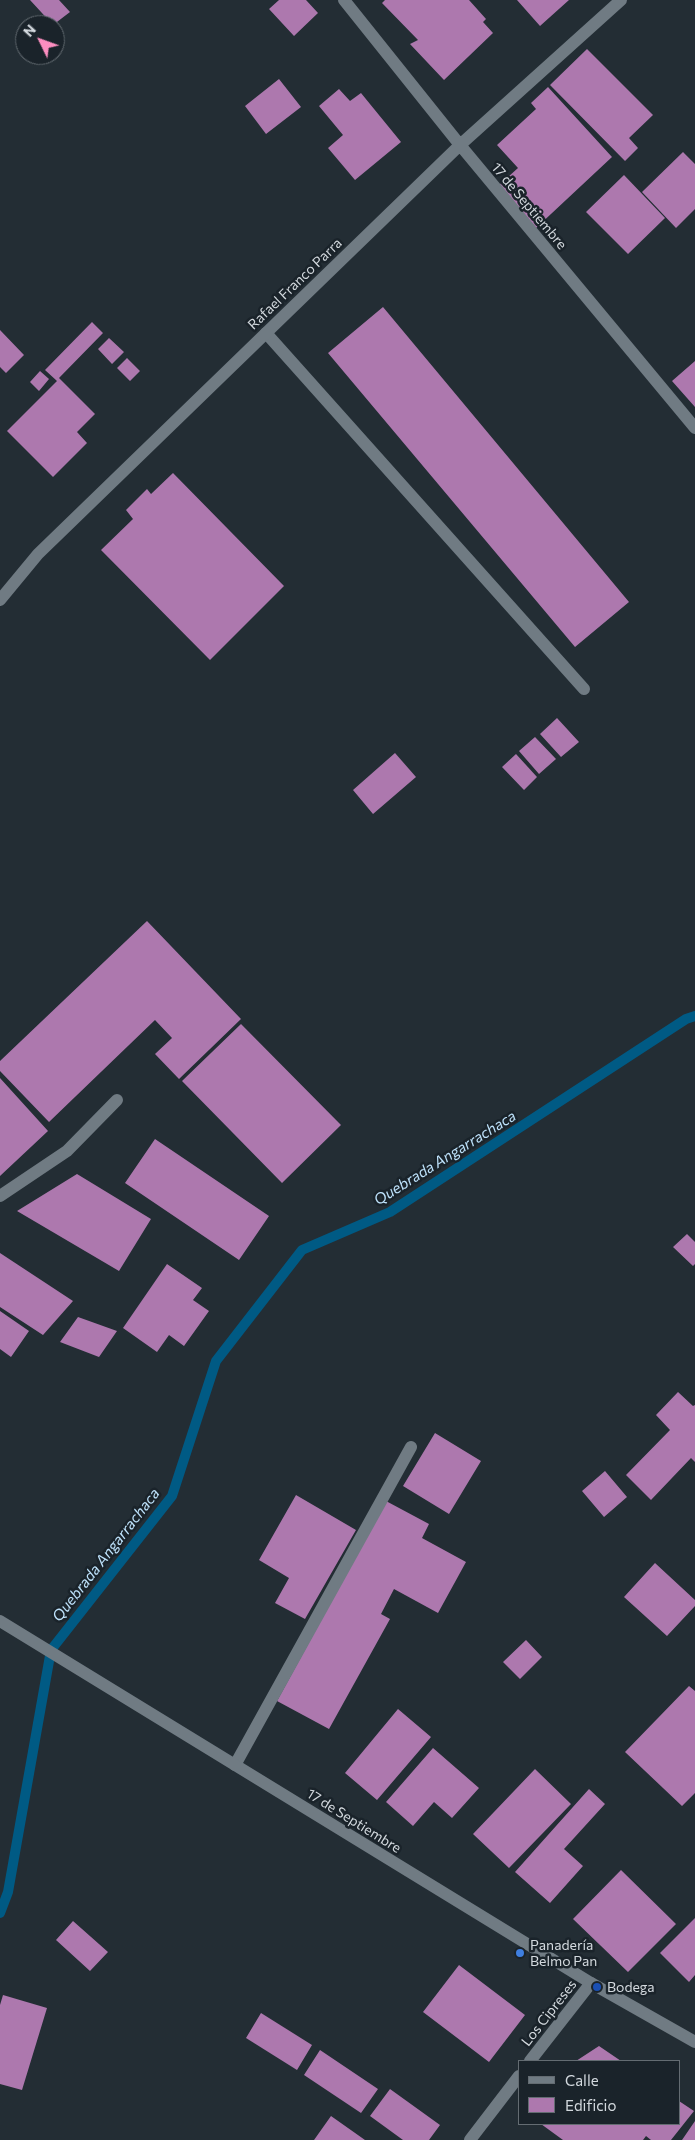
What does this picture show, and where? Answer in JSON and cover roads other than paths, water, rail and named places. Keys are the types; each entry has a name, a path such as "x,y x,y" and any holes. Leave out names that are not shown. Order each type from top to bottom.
{"street":[{"name":"17 de Septiembre","path":"344,0 460,145 695,428"},
{"name":"Rafael Franco Parra","path":"0,600 38,554 460,145 621,0"},
{"path":"266,333 584,689"},
{"path":"0,1196 67,1151 117,1100"},
{"path":"235,1765 411,1447"},
{"name":"17 de Septiembre","path":"0,1621 590,1984 695,2042"},
{"name":"Los Cipreses","path":"531,2060 590,1984"},
{"path":"470,2140 518,2077"}],"waterway":[{"name":"Quebrada Angarrachaca","path":"0,1913 8,1892 51,1650 172,1496 216,1361 302,1250 390,1212 686,1019 695,1016"}],"place":[{"name":"Panadería Belmo Pan","path":"520,1953"},
{"name":"Bodega","path":"597,1987"}]}
